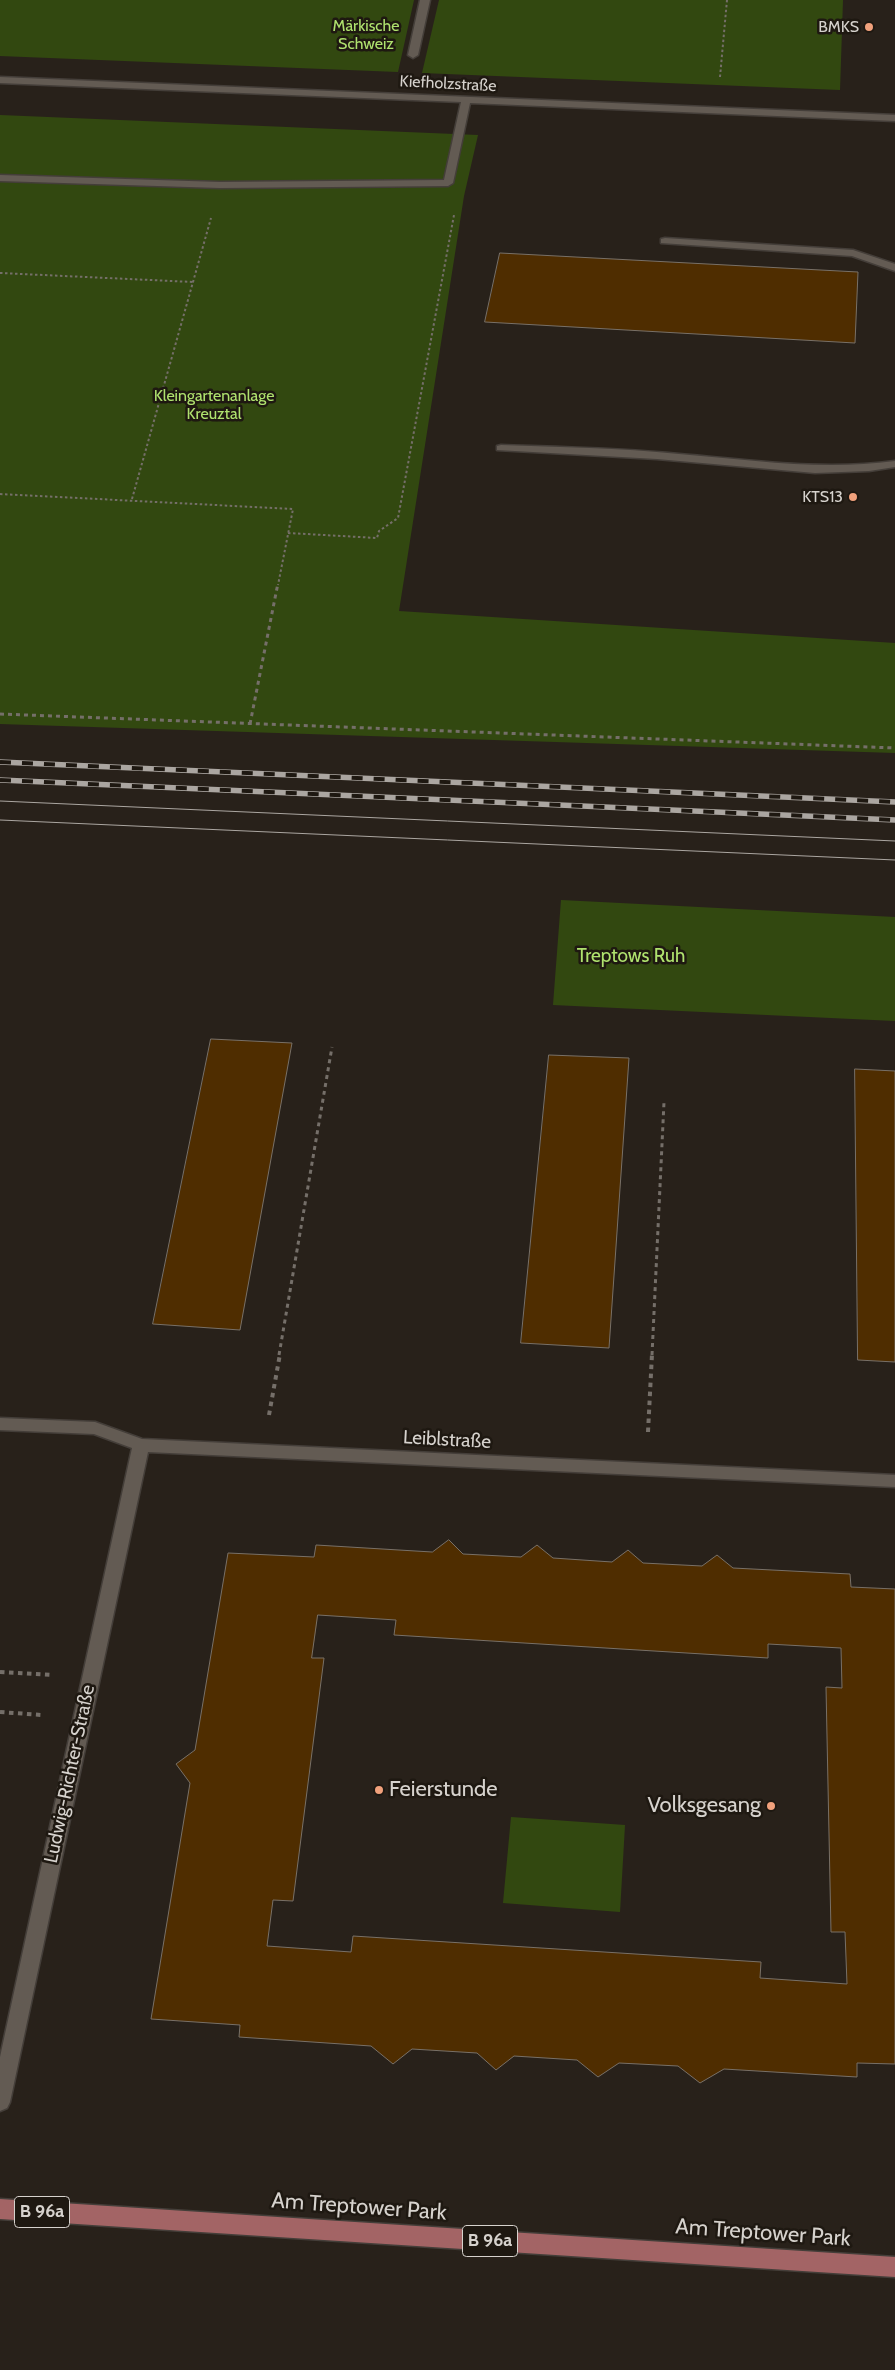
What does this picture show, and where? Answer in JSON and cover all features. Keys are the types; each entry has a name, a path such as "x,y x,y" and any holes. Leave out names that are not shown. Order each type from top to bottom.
{"main road":[{"name":"Am Treptower Park","path":"0,2209 895,2267"}],"street":[{"path":"413,55 425,0"},
{"name":"Kiefholzstraße","path":"0,80 895,118"},
{"path":"0,178 220,185 448,183 466,100"},
{"path":"665,242 853,254 895,268"},
{"path":"501,448 639,454 777,466 862,470 895,464"},
{"name":"Leiblstraße","path":"0,1424 95,1428 141,1445 895,1481"},
{"name":"Ludwig-Richter-Straße","path":"0,2102 141,1445"}],"path":[{"path":"720,74 727,0"},
{"path":"288,533 377,538 379,531 398,518 458,191 448,183"},
{"path":"132,499 220,185"},
{"path":"0,273 193,282"},
{"path":"0,494 132,499 293,509 250,724"},
{"path":"0,714 895,748"},
{"path":"263,1450 332,1047"},
{"path":"647,1470 664,1102"},
{"path":"0,1672 91,1677"}],"green space":[{"name":"Märkische Schweiz","path":"0,0 414,0 398,72 0,56"},
{"path":"439,0 843,0 840,90 422,73"},
{"name":"Kleingartenanlage Kreuztal","path":"0,115 478,135 464,196 399,611 895,643 895,753 0,724"},
{"name":"Treptows Ruh","path":"561,900 895,917 895,1021 553,1005"},
{"path":"511,1817 625,1825 620,1912 503,1903"}],"building":[{"path":"500,253 858,272 855,343 485,322"},
{"path":"211,1039 292,1043 240,1330 153,1324"},
{"path":"549,1055 629,1058 609,1348 521,1343"},
{"path":"855,1069 895,1071 895,1362 858,1360"},
{"path":"449,1540 463,1554 521,1557 537,1545 553,1558 612,1562 628,1550 643,1563 702,1566 717,1555 733,1568 850,1574 851,1587 895,1589 895,2064 857,2063 857,2077 724,2069 700,2083 678,2066 619,2063 598,2077 577,2060 514,2056 496,2070 477,2053 412,2049 393,2064 371,2046 239,2037 240,2025 151,2019 190,1783 176,1764 195,1750 228,1553 314,1557 316,1545 432,1552","holes":["318,1615 396,1620 394,1635 768,1658 768,1644 841,1648 842,1688 826,1687 831,1932 845,1932 847,1984 760,1978 761,1962 353,1936 351,1952 267,1946 273,1900 293,1901 324,1658 312,1658"]}],"tram line":[{"path":"0,801 895,841"},
{"path":"0,820 895,860"}],"railway":[{"path":"0,762 895,802"},
{"path":"0,780 895,820"}],"place":[{"name":"BMKS","path":"869,27"},
{"name":"KTS13","path":"853,497"},
{"name":"Feierstunde","path":"379,1790"},
{"name":"Volksgesang","path":"771,1806"}]}
